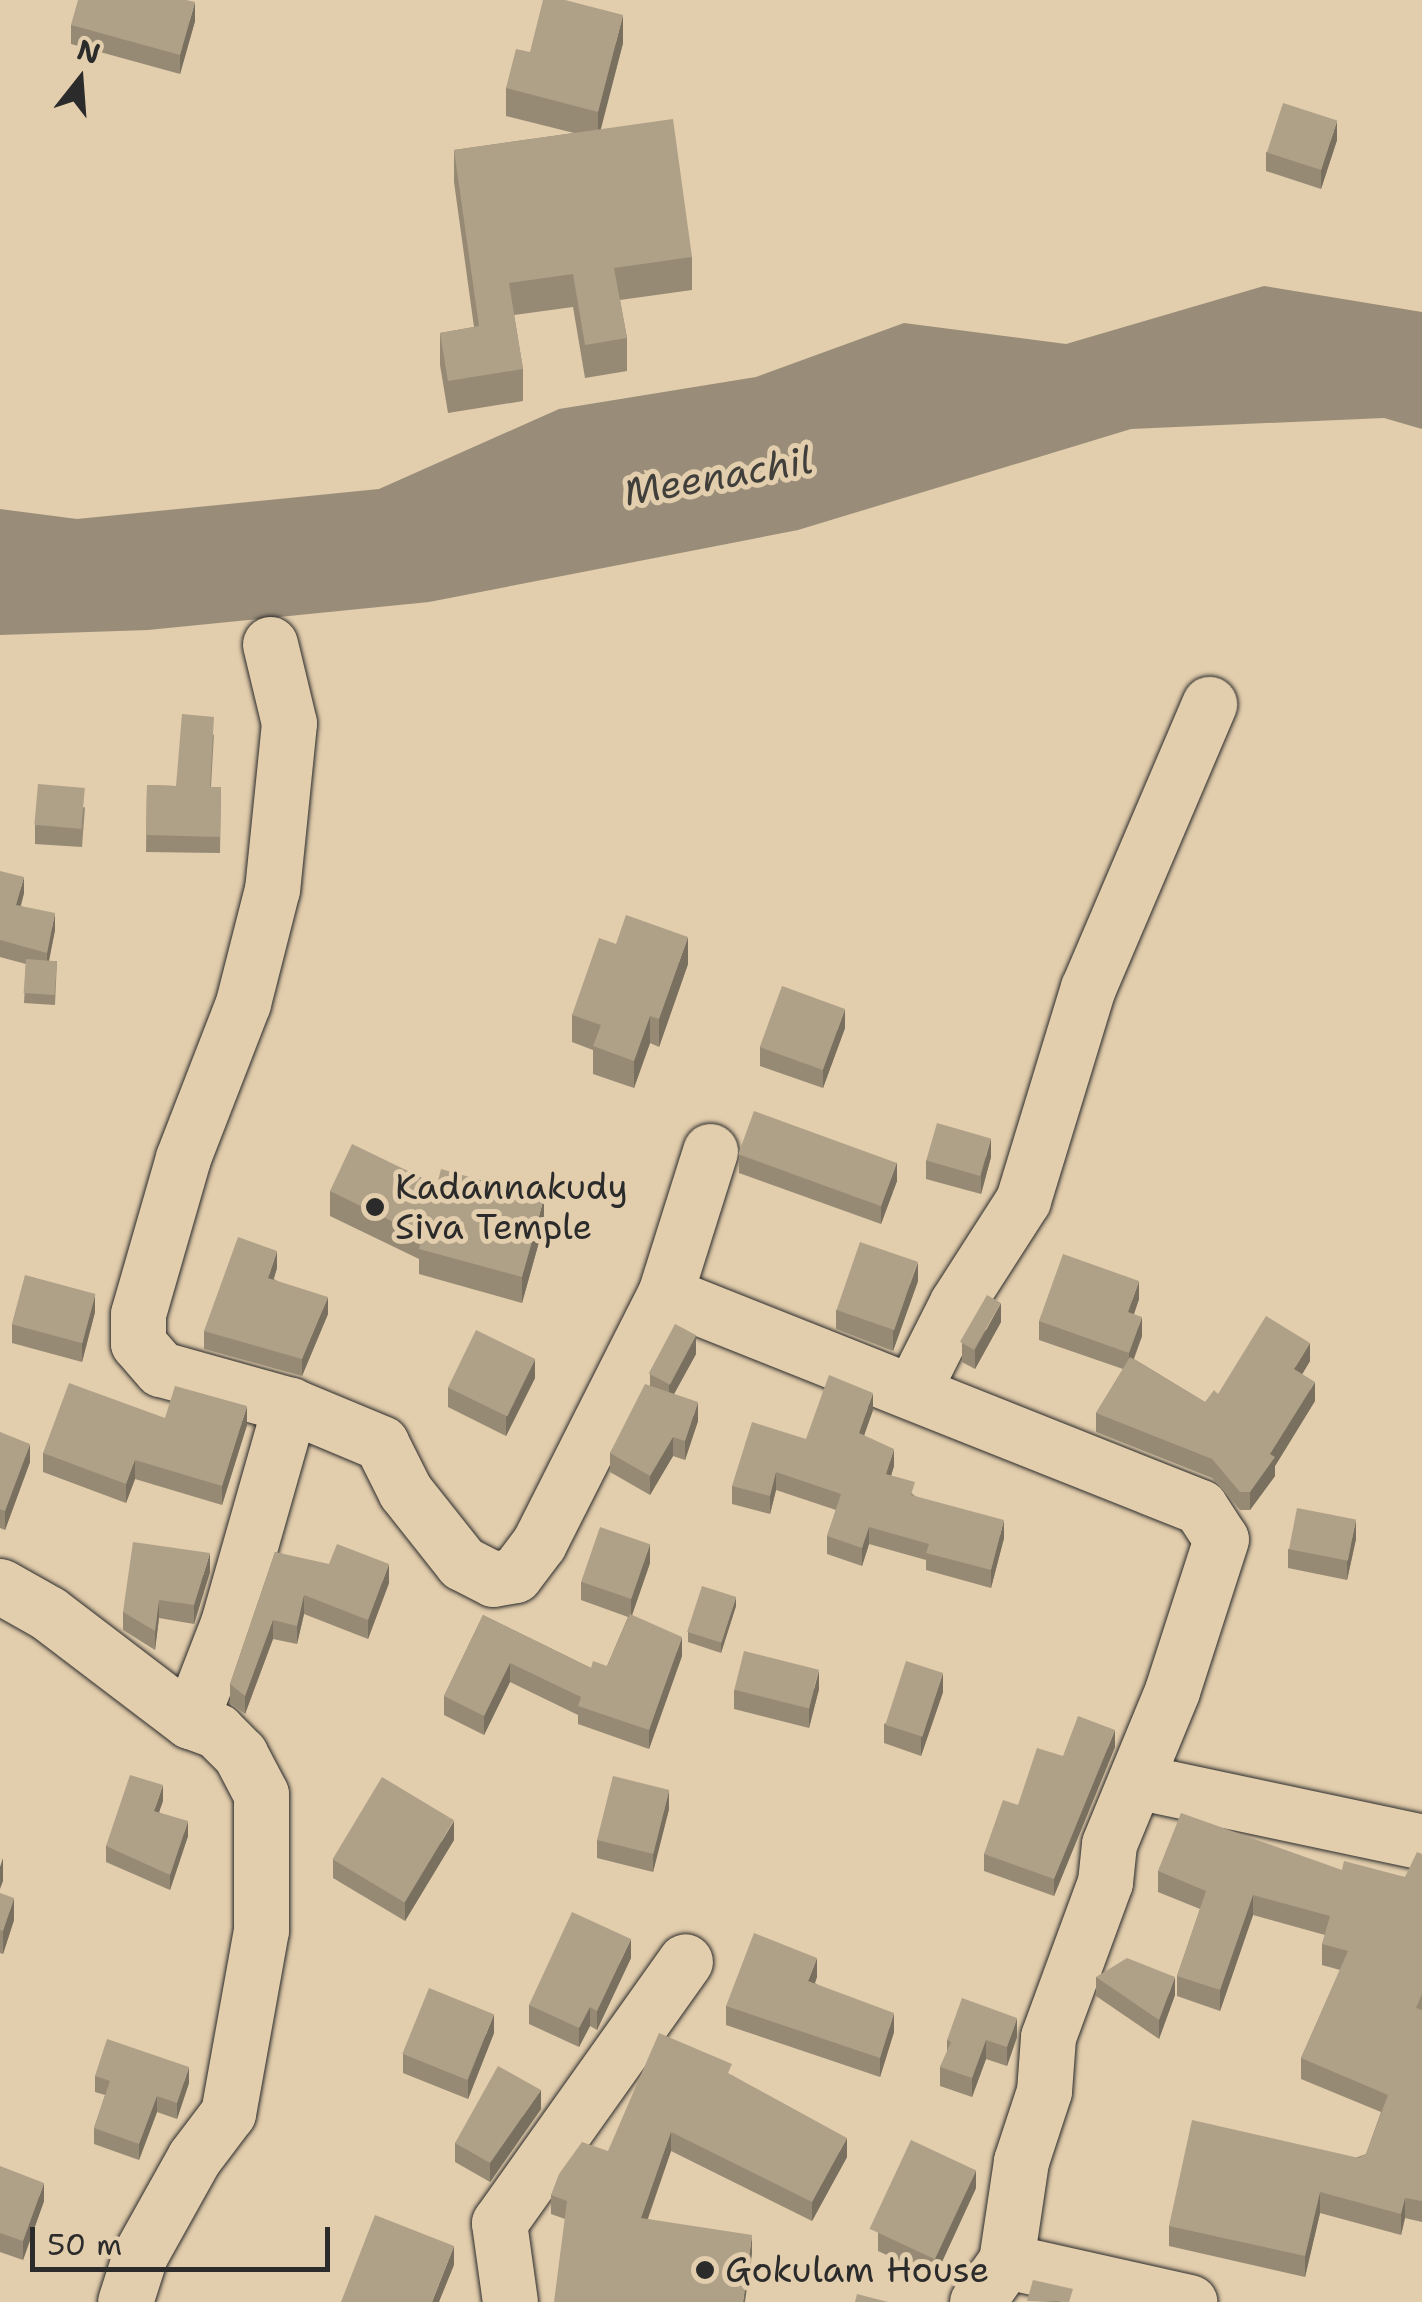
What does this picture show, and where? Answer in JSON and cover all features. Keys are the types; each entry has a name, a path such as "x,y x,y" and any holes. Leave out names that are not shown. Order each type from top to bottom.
{"street":[{"path":"270,644 289,723 272,889 244,1004 183,1158 138,1314 138,1343 161,1370 290,1406 381,1443 405,1491 462,1562 493,1579 514,1575 548,1526 664,1294 710,1151"},
{"path":"912,1392 957,1304 1023,1200 1088,988 1209,704"},
{"path":"664,1294 1200,1507 1213,1520 1221,1539 1218,1560 1109,1844 1105,1882 1048,2037 1044,2091 1021,2161 991,2281 1189,2302"},
{"path":"190,1721 228,1623 290,1406"},
{"path":"0,1586 48,1613 190,1721 217,1731 240,1754 261,1794 261,1930 228,2112 194,2158 140,2254 125,2302"},
{"path":"1136,1780 1422,1842"},
{"path":"510,2302 499,2223 685,1961"}],"water":[{"name":"Meenachil","path":"1264,286 1422,312 1422,429 1384,418 1131,429 798,530 429,602 148,630 0,635 0,509 77,519 379,489 559,409 756,377 904,323 1066,344"}],"building":[{"path":"78,0 195,2 180,55 71,25"},
{"path":"543,0 565,0 623,15 598,112 506,88 516,49 530,52"},
{"path":"1283,103 1337,121 1321,170 1267,152"},
{"path":"673,119 692,257 614,268 627,338 585,345 573,274 509,283 523,369 448,381 440,333 479,326 454,150"},
{"path":"182,714 214,717 210,787 221,787 220,837 146,835 147,785 176,786"},
{"path":"38,784 85,788 81,829 34,825"},
{"path":"0,871 24,877 16,905 55,913 47,953 0,940"},
{"path":"626,915 688,937 659,1019 650,1016 634,1061 593,1046 601,1025 572,1015 599,938 616,944"},
{"path":"26,959 57,961 55,995 24,993"},
{"path":"782,986 845,1009 823,1070 760,1047"},
{"path":"754,1111 897,1163 881,1206 738,1154"},
{"path":"937,1123 991,1138 980,1176 926,1160"},
{"path":"352,1144 437,1185 441,1169 544,1198 522,1277 419,1249 422,1236 330,1191"},
{"path":"238,1237 277,1251 268,1278 328,1297 302,1359 204,1331"},
{"path":"860,1242 918,1262 894,1330 837,1310"},
{"path":"1063,1254 1139,1281 1128,1312 1142,1317 1129,1353 1039,1321"},
{"path":"25,1275 96,1294 82,1343 12,1324"},
{"path":"987,1295 1001,1303 974,1350 960,1342"},
{"path":"1266,1316 1310,1343 1294,1369 1315,1382 1270,1454 1275,1457 1250,1492 1240,1492 1212,1459 1096,1413 1130,1357 1205,1402 1214,1390 1218,1394"},
{"path":"675,1324 696,1335 670,1385 649,1373"},
{"path":"476,1330 535,1359 507,1416 448,1388"},
{"path":"829,1375 873,1393 859,1433 894,1449 886,1474 915,1482 911,1495 1004,1520 991,1570 926,1553 929,1544 869,1527 862,1548 827,1536 841,1494 776,1472 770,1496 732,1486 752,1422 806,1439"},
{"path":"69,1383 165,1418 175,1386 247,1406 222,1486 135,1460 126,1484 43,1453"},
{"path":"645,1384 698,1402 685,1441 673,1437 650,1476 610,1453"},
{"path":"0,1432 30,1444 5,1511 0,1509"},
{"path":"1297,1508 1356,1519 1348,1561 1289,1549"},
{"path":"600,1527 650,1544 631,1599 581,1582"},
{"path":"133,1542 210,1553 194,1605 159,1600 155,1631 123,1612"},
{"path":"337,1544 389,1564 368,1620 304,1595 297,1626 273,1620 245,1696 230,1684 275,1552 329,1564"},
{"path":"702,1586 736,1597 721,1643 687,1632"},
{"path":"630,1614 682,1637 649,1730 578,1706 581,1697 510,1663 484,1716 444,1696 483,1615 591,1668 593,1661 607,1666"},
{"path":"744,1651 819,1670 809,1708 734,1690"},
{"path":"906,1661 943,1673 922,1737 885,1725"},
{"path":"1078,1716 1115,1730 1054,1879 984,1854 1003,1800 1018,1805 1037,1748 1063,1756"},
{"path":"130,1775 163,1785 154,1811 188,1821 170,1875 106,1846"},
{"path":"613,1776 669,1790 653,1854 597,1840"},
{"path":"382,1777 454,1820 405,1903 333,1859"},
{"path":"1181,1813 1342,1870 1344,1861 1405,1877 1417,1852 1422,1854 1422,1994 1416,2008 1422,2010 1422,2201 1405,2198 1401,2214 1320,2192 1305,2256 1169,2226 1192,2120 1359,2158 1366,2154 1388,2095 1301,2058 1348,1951 1322,1944 1330,1916 1253,1895 1220,1990 1177,1976 1206,1891 1158,1871"},
{"path":"0,1893 14,1898 3,1931 0,1930"},
{"path":"572,1912 631,1939 597,2011 590,2007 579,2028 529,2005"},
{"path":"754,1933 817,1958 808,1981 894,2013 880,2058 726,2006"},
{"path":"1127,1958 1175,1977 1159,2020 1096,1977"},
{"path":"429,1988 494,2014 467,2080 402,2054"},
{"path":"962,1998 1017,2018 1007,2047 986,2040 972,2078 940,2067"},
{"path":"659,2033 732,2064 728,2073 847,2138 812,2202 671,2132 641,2218 752,2235 743,2302 554,2302 567,2201 551,2195 559,2174 582,2142 608,2151"},
{"path":"107,2039 189,2067 177,2103 157,2096 139,2144 94,2128 110,2081 95,2076"},
{"path":"498,2066 541,2090 490,2163 455,2143"},
{"path":"911,2140 976,2170 935,2259 870,2229"},
{"path":"0,2166 44,2183 23,2241 0,2233"},
{"path":"375,2215 454,2246 432,2302 341,2302"},
{"path":"1033,2280 1073,2289 1069,2302 1027,2301"},
{"path":"857,2294 888,2302 855,2302"}],"place":[{"name":"Kadannakudy Siva Temple","path":"375,1207"},
{"name":"Gokulam House","path":"705,2270"}]}
